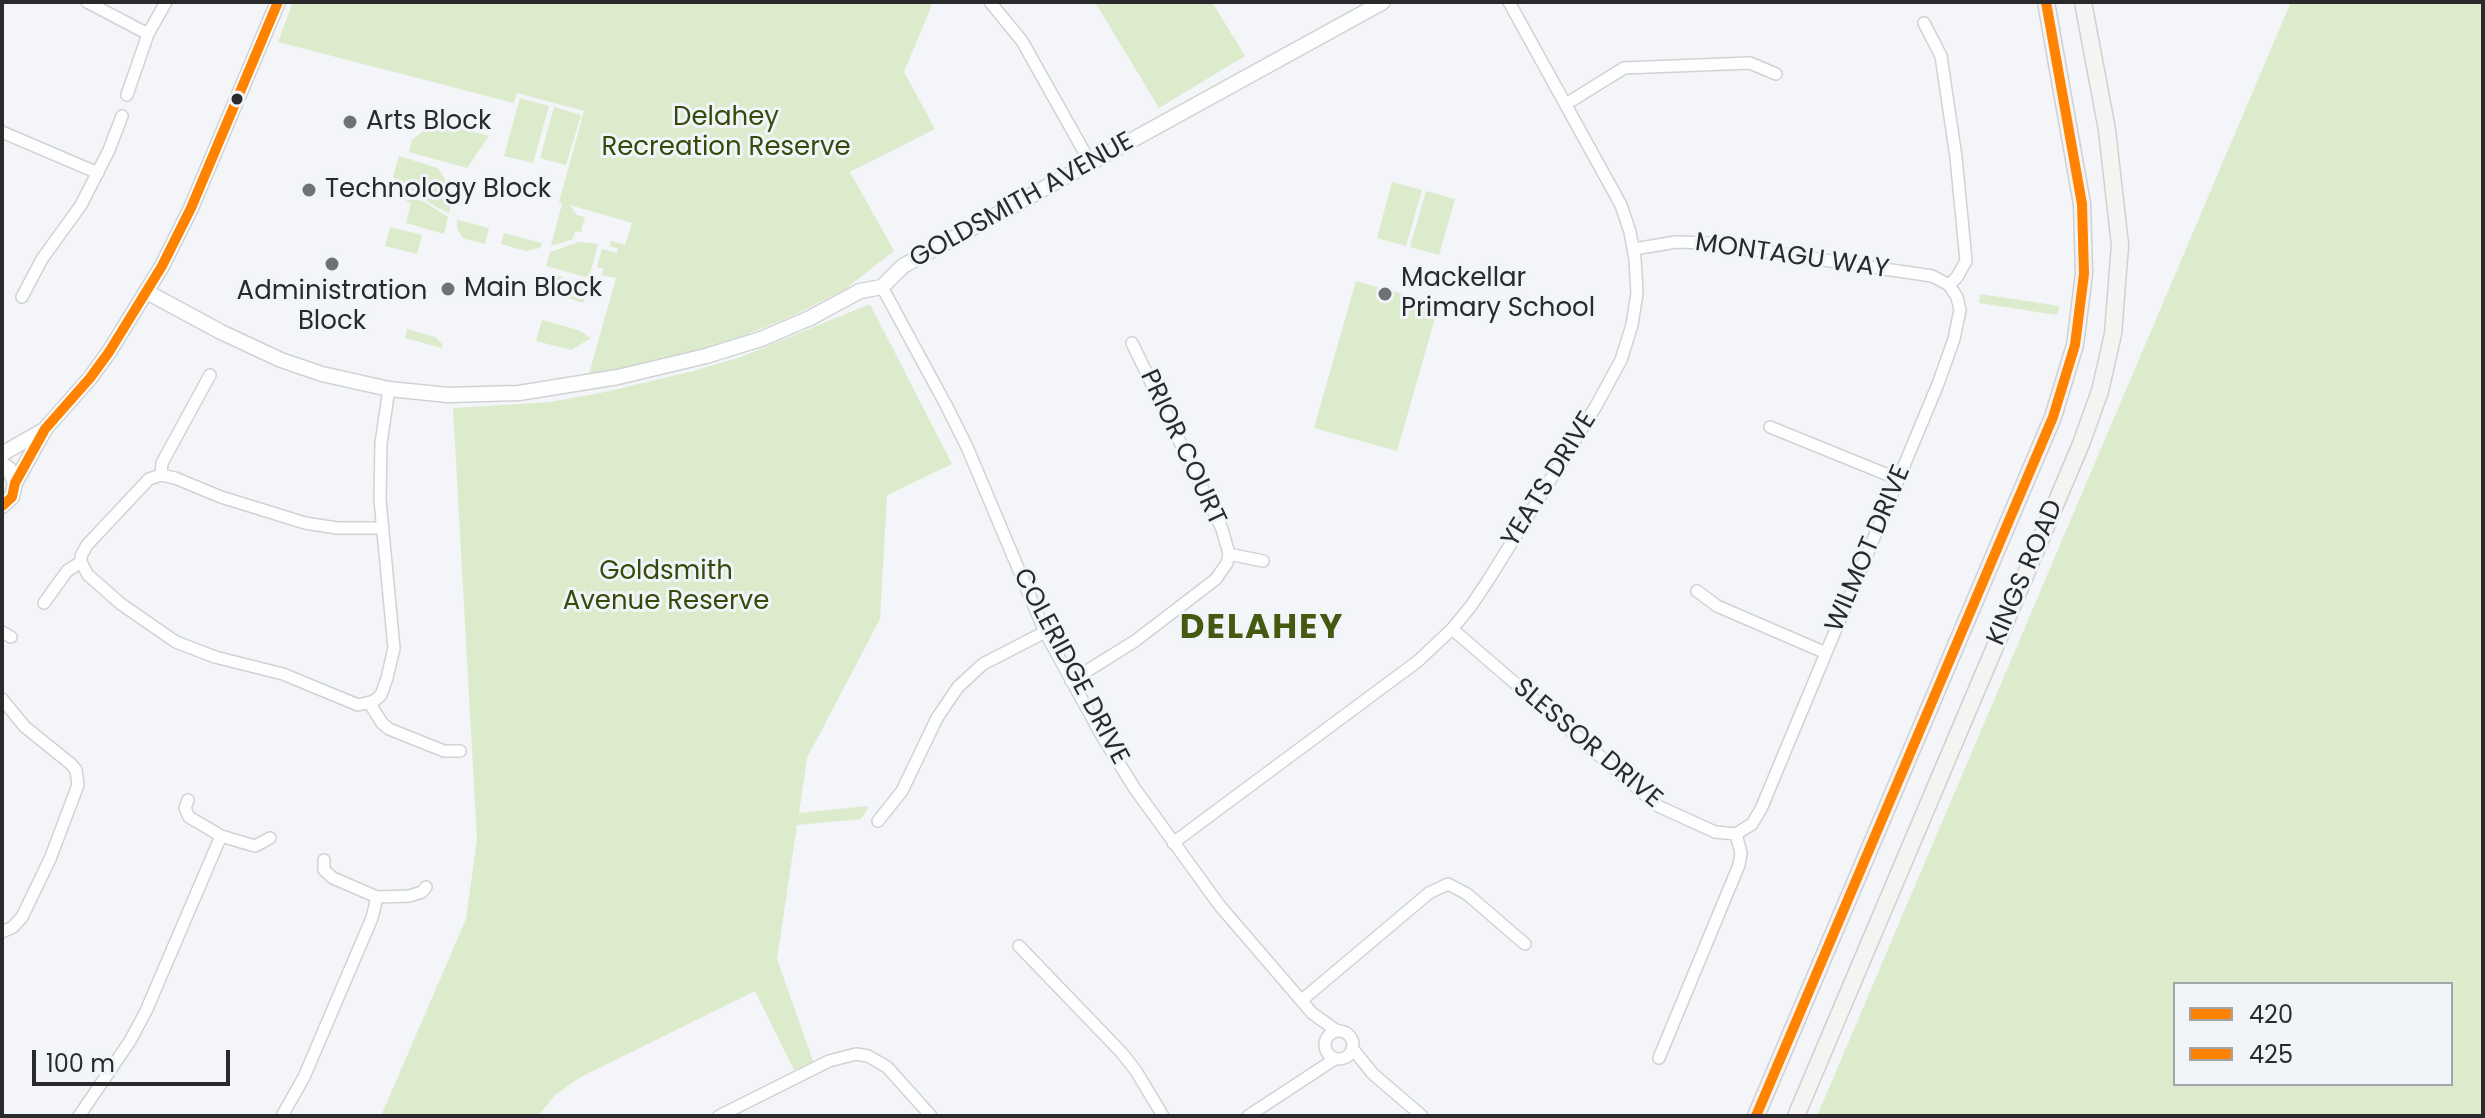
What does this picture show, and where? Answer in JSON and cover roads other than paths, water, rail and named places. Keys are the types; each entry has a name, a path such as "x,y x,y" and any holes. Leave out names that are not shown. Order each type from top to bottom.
{"main road":[{"name":"KINGS ROAD","path":"1756,1116 2053,417 2075,345 2084,274 2084,223 2075,153 2046,2"},
{"name":"KINGS ROAD","path":"1796,1116 2081,444 2100,391 2115,319 2120,245 2107,130 2083,2"}],"street":[{"path":"87,2 148,34"},
{"path":"127,95 148,34 166,2"},
{"path":"2,506 12,497 15,483 45,429 90,378 147,292 191,208 278,2"},
{"path":"990,2 1022,41 1091,164"},
{"name":"GOLDSMITH AVENUE","path":"147,292 281,360 322,374 389,389 492,395 556,389 618,377 761,339 810,318 860,291 882,287 903,266 1383,2"},
{"name":"YEATS DRIVE","path":"1173,843 1418,661 1452,629 1489,579 1617,369 1627,346 1635,308 1634,249 1621,205 1509,2"},
{"path":"1924,23 1941,56 1961,202 1966,261 1949,285"},
{"path":"1566,104 1624,68 1750,63 1776,74"},
{"path":"22,297 42,259 81,205 122,116"},
{"path":"2,132 98,173"},
{"name":"MONTAGU WAY","path":"1634,249 1676,242 1709,243 1932,276 1949,285"},
{"name":"WILMOT DRIVE","path":"1736,834 1757,817 1938,384 1954,339 1960,310 1957,297 1949,285"},
{"name":"COLERIDGE DRIVE","path":"882,287 967,447 1045,632 1121,768 1220,906 1312,1013 1325,1045"},
{"name":"PRIOR COURT","path":"1071,681 1135,641 1216,579 1229,554 1222,529 1132,343"},
{"path":"161,475 162,463 210,375"},
{"path":"381,528 337,528 305,523 161,475 149,479 94,537 83,550 81,562 88,575 121,604 176,642 215,657 283,674 348,702 370,704 381,695 394,648 394,625 381,528 380,464 389,389"},
{"path":"1770,427 1898,479"},
{"path":"2,454 45,429"},
{"path":"2,464 9,469 15,483"},
{"name":"PRIOR COURT","path":"1229,554 1263,561"},
{"path":"44,603 67,571 81,562"},
{"path":"1697,591 1717,606 1826,653"},
{"name":"SLESSOR DRIVE","path":"1452,629 1658,806 1715,832 1736,834"},
{"path":"878,821 902,791 937,718 958,687 983,664 1045,632"},
{"path":"2,699 37,738 71,764 78,777 72,807 35,891 18,923 2,932"},
{"path":"370,704 389,729 444,751 460,751"},
{"path":"188,800 185,808 189,817 221,836 255,846 270,838"},
{"path":"1659,1058 1739,865 1741,853 1736,834"},
{"path":"79,1116 130,1041 146,1011 221,836"},
{"path":"324,860 324,870 333,878 377,897 409,896 422,892 426,887"},
{"path":"1302,1000 1439,886 1456,886 1525,944"},
{"path":"282,1116 304,1077 372,918 377,897"},
{"path":"1019,946 1121,1052 1163,1116"},
{"name":"COLERIDGE DRIVE","path":"1312,1013 1337,1031"},
{"path":"1308,1076 1330,1034 1337,1031 1350,1038 1352,1048 1373,1074 1422,1116"},
{"path":"1325,1045 1339,1059 1373,1074"},
{"path":"1248,1116 1308,1076 1349,1055 1352,1048"},
{"path":"719,1116 829,1061 856,1054 868,1056 887,1067 931,1116"}],"place":[{"name":"Arts Block","path":"350,122"},
{"name":"Technology Block","path":"309,190"},
{"name":"Administration Block","path":"332,264"},
{"name":"Main Block","path":"448,289"},
{"name":"Mackellar Primary School","path":"1385,294"}],"district":[{"name":"DELAHEY","path":"1262,629"}],"park label":[{"name":"Delahey Recreation Reserve","path":"726,133"},
{"name":"Goldsmith Avenue Reserve","path":"666,587"}]}
